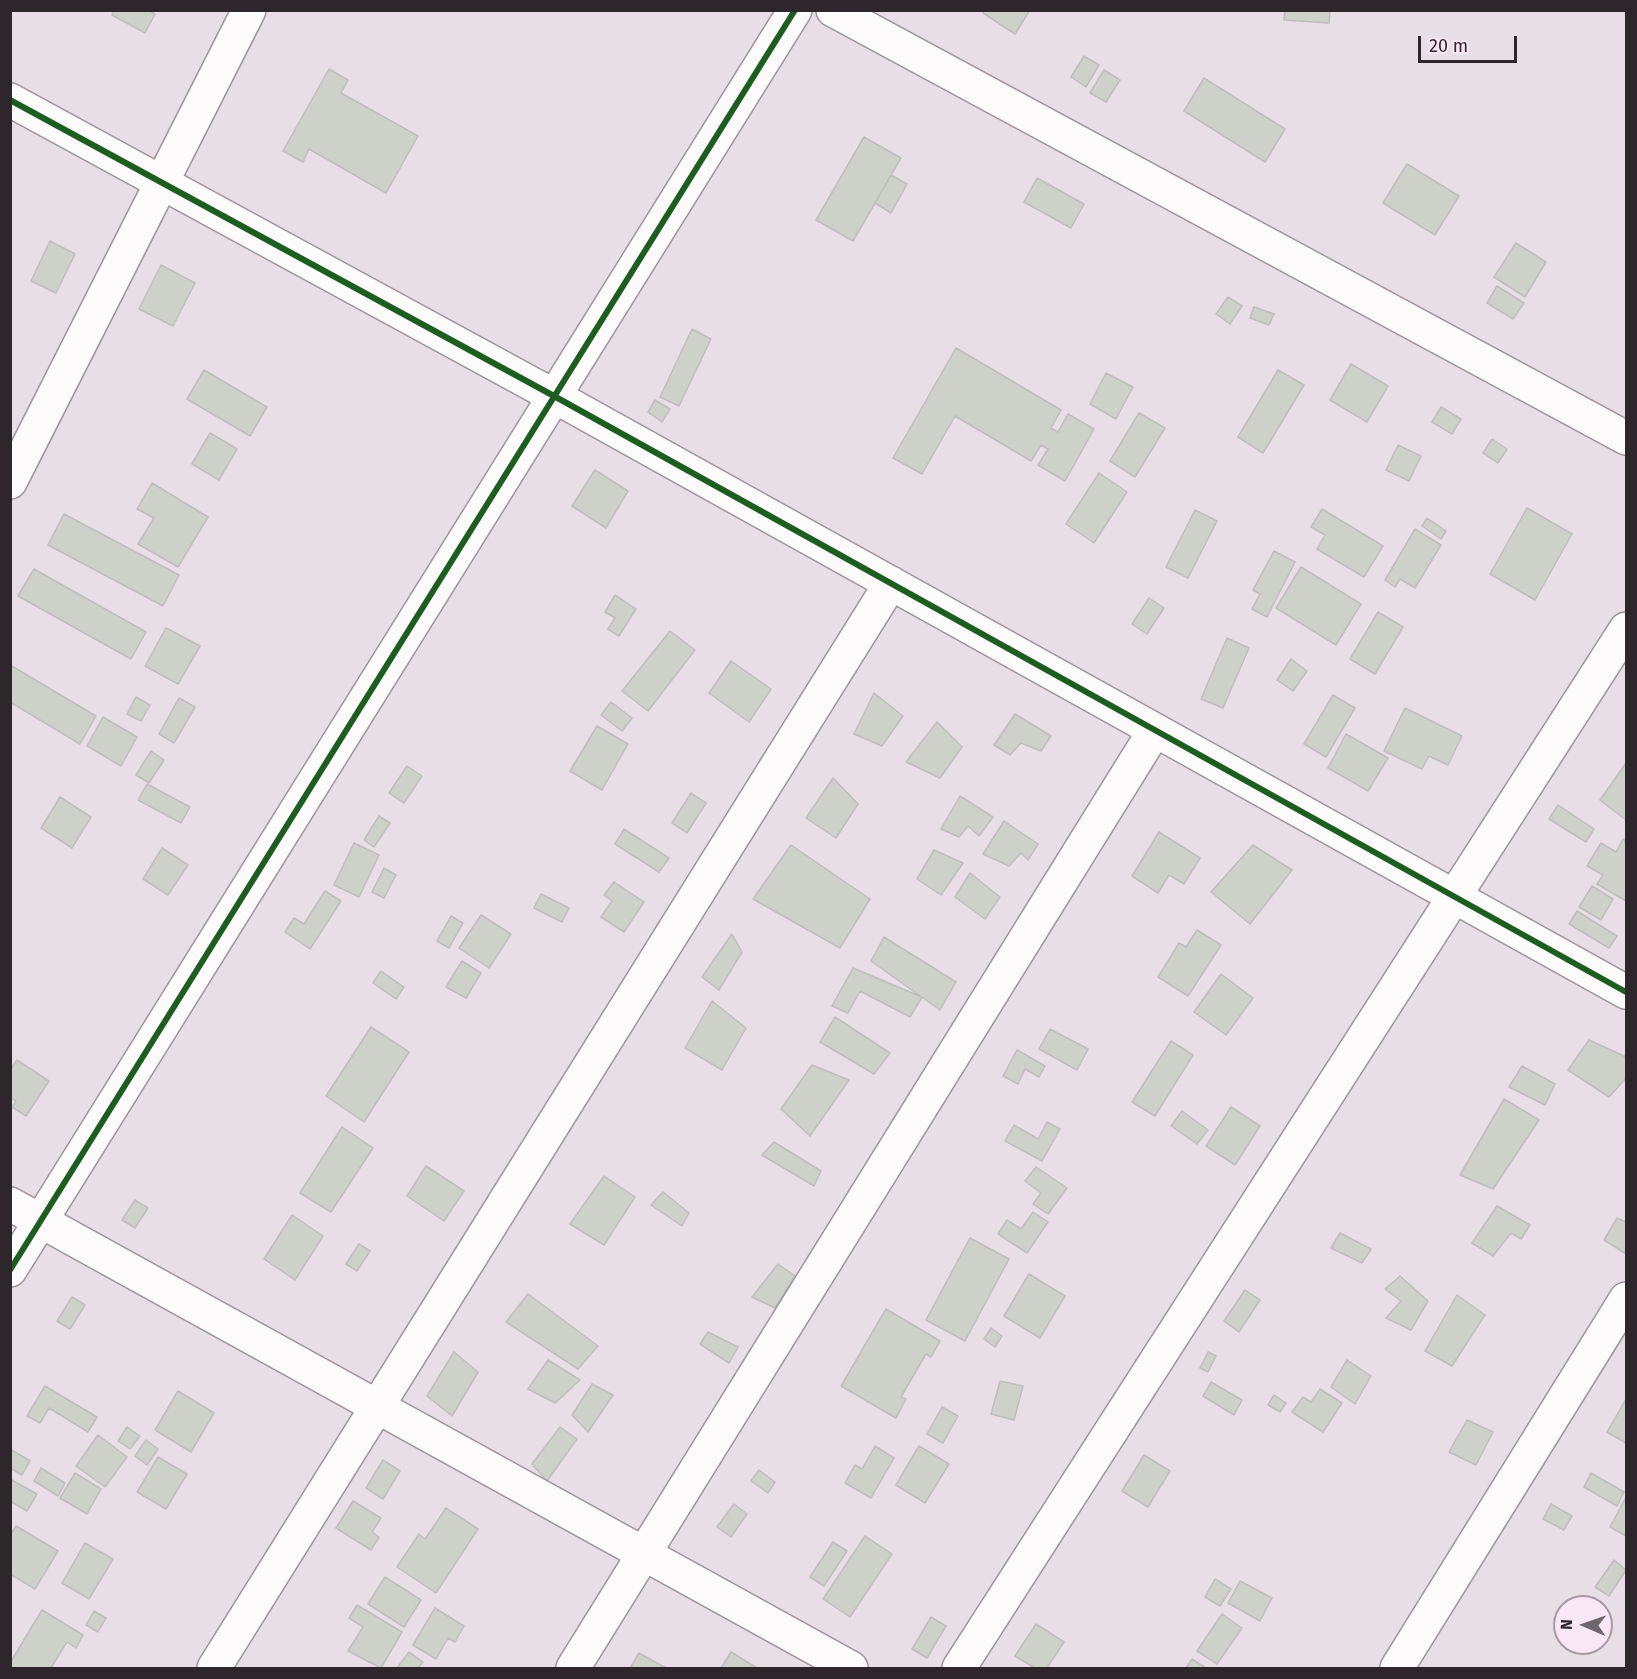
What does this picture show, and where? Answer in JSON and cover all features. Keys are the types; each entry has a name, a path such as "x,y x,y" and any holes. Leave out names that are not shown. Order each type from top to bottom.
{"street":[{"path":"10,482 249,10"},
{"path":"10,1270 795,10"},
{"path":"833,10 1626,438"},
{"path":"10,100 554,396 1626,992"},
{"path":"214,1668 891,583"},
{"path":"959,1668 1455,897 1614,674 1626,629"},
{"path":"573,1668 1155,730"},
{"path":"10,1204 851,1668"},
{"path":"1396,1668 1626,1299"}],"building":[{"path":"114,10 148,10 155,14 145,33 112,15"},
{"path":"985,10 1030,10 1015,34 983,13"},
{"path":"1285,10 1330,10 1329,23 1284,20"},
{"path":"1084,56 1099,65 1086,87 1071,77"},
{"path":"329,69 348,80 341,93 418,136 386,193 309,149 303,162 283,151"},
{"path":"1104,70 1120,80 1106,102 1090,93"},
{"path":"1204,78 1285,129 1265,162 1184,111"},
{"path":"864,137 901,158 853,241 816,220"},
{"path":"1407,164 1459,196 1435,235 1383,203"},
{"path":"891,175 907,184 891,213 875,203"},
{"path":"1037,178 1084,204 1071,228 1024,202"},
{"path":"50,241 75,254 56,293 31,281"},
{"path":"1516,243 1546,262 1525,297 1494,277"},
{"path":"161,265 195,283 173,326 139,309"},
{"path":"1497,286 1524,303 1513,319 1487,303"},
{"path":"1228,297 1242,306 1230,324 1216,314"},
{"path":"1254,307 1274,314 1269,325 1250,318"},
{"path":"692,329 711,339 679,406 660,397"},
{"path":"956,348 1061,410 1051,428 1058,432 1068,414 1094,429 1065,481 1038,465 1048,449 1041,445 1031,461 955,416 922,474 893,458"},
{"path":"1351,364 1388,386 1367,422 1330,400"},
{"path":"204,370 267,407 250,436 187,399"},
{"path":"1278,370 1304,385 1263,453 1238,437"},
{"path":"1106,373 1133,387 1116,419 1090,404"},
{"path":"655,400 670,409 662,422 648,412"},
{"path":"1441,407 1461,419 1452,434 1432,422"},
{"path":"1139,413 1165,428 1135,477 1110,461"},
{"path":"210,433 237,449 219,480 192,464"},
{"path":"1492,439 1507,449 1498,463 1483,453"},
{"path":"1398,445 1421,456 1409,481 1386,470"},
{"path":"595,470 628,491 606,528 572,506"},
{"path":"1099,473 1127,492 1094,543 1066,524"},
{"path":"152,483 208,517 178,567 138,544 154,518 137,509"},
{"path":"1527,508 1572,534 1535,600 1490,574"},
{"path":"1322,509 1383,546 1364,577 1317,549 1325,535 1311,527"},
{"path":"1195,510 1217,521 1188,578 1166,567"},
{"path":"64,514 179,575 163,606 48,545"},
{"path":"1427,518 1446,531 1441,539 1422,526"},
{"path":"1415,529 1441,545 1415,588 1400,579 1395,587 1385,580"},
{"path":"1274,551 1295,562 1267,617 1252,609 1260,594 1253,590"},
{"path":"1301,567 1361,604 1336,645 1276,608"},
{"path":"34,569 146,632 131,659 18,596"},
{"path":"615,595 636,609 619,636 608,629 615,618 605,612"},
{"path":"1149,598 1164,608 1147,634 1132,624"},
{"path":"1378,612 1403,627 1375,674 1350,659"},
{"path":"166,628 200,646 178,684 145,666"},
{"path":"670,631 695,650 648,711 622,691"},
{"path":"1227,638 1249,648 1223,708 1201,699"},
{"path":"1291,659 1307,671 1293,691 1277,680"},
{"path":"731,661 771,689 749,722 709,693"},
{"path":"10,665 96,716 80,744 10,702"},
{"path":"874,693 903,716 882,746 854,734"},
{"path":"1333,695 1355,708 1326,757 1304,744"},
{"path":"136,697 150,705 141,721 127,714"},
{"path":"179,698 195,707 174,743 159,734"},
{"path":"611,702 632,718 622,731 601,715"},
{"path":"1405,708 1462,736 1448,765 1429,756 1422,769 1384,751"},
{"path":"1015,714 1051,736 1041,751 1021,743 1010,755 994,745"},
{"path":"103,717 137,737 121,766 87,746"},
{"path":"937,722 962,747 940,778 906,762"},
{"path":"597,726 628,744 602,790 570,771"},
{"path":"1346,734 1388,758 1368,791 1328,768"},
{"path":"151,751 164,760 149,783 136,775"},
{"path":"1626,763 1626,820 1600,800"},
{"path":"407,766 422,776 404,803 389,793"},
{"path":"833,778 858,804 836,838 806,818"},
{"path":"147,784 190,807 181,823 138,800"},
{"path":"691,793 706,803 687,833 672,823"},
{"path":"960,796 993,817 979,836 968,826 959,837 941,829"},
{"path":"60,797 91,817 72,848 41,828"},
{"path":"1558,805 1594,829 1586,842 1549,819"},
{"path":"379,816 390,823 374,847 364,840"},
{"path":"1004,821 1038,844 1028,860 1021,853 1009,866 983,854"},
{"path":"624,829 669,858 659,872 615,844"},
{"path":"1159,832 1200,858 1184,884 1169,875 1158,893 1132,876"},
{"path":"1623,839 1626,842 1626,901 1597,884 1603,875 1587,866 1601,843 1616,852"},
{"path":"354,843 379,855 359,897 334,885"},
{"path":"791,845 870,899 840,948 753,899"},
{"path":"1253,845 1292,870 1250,924 1211,892"},
{"path":"162,848 188,865 168,895 143,879"},
{"path":"934,850 963,863 941,895 917,879"},
{"path":"384,868 396,875 384,898 372,892"},
{"path":"970,873 1000,897 985,919 955,897"},
{"path":"614,882 644,902 624,932 601,917 612,901 604,895"},
{"path":"1592,886 1613,899 1601,920 1579,907"},
{"path":"325,891 341,901 310,949 285,932 294,918 304,924"},
{"path":"541,894 569,908 562,922 534,908"},
{"path":"1577,911 1617,936 1609,948 1569,924"},
{"path":"481,915 511,934 489,968 459,948"},
{"path":"451,916 463,923 449,948 437,941"},
{"path":"1197,930 1221,945 1188,996 1158,977 1179,943 1186,947"},
{"path":"732,934 742,952 719,990 702,977"},
{"path":"884,937 956,982 940,1010 871,961"},
{"path":"462,961 481,973 466,998 446,987"},
{"path":"853,968 922,997 910,1017 860,991 848,1013 832,1006"},
{"path":"381,971 404,987 396,999 373,983"},
{"path":"1221,974 1253,998 1226,1035 1194,1012"},
{"path":"712,1001 746,1028 722,1070 685,1048"},
{"path":"835,1017 890,1053 874,1074 820,1042"},
{"path":"371,1027 409,1052 364,1122 326,1096"},
{"path":"1050,1029 1088,1049 1077,1070 1039,1049"},
{"path":"1589,1040 1626,1057 1626,1078 1609,1097 1568,1070"},
{"path":"1171,1041 1193,1055 1155,1116 1132,1102"},
{"path":"1017,1050 1045,1066 1039,1077 1025,1069 1018,1084 1003,1076"},
{"path":"17,1060 49,1081 26,1116 12,1107 16,1101 10,1097 10,1070"},
{"path":"812,1065 849,1080 810,1136 781,1109"},
{"path":"1522,1066 1555,1084 1545,1105 1509,1087"},
{"path":"1504,1099 1539,1120 1493,1189 1460,1175"},
{"path":"1231,1107 1260,1126 1235,1165 1206,1146"},
{"path":"1182,1111 1208,1130 1197,1144 1171,1126"},
{"path":"1047,1122 1060,1129 1042,1161 1005,1141 1014,1125 1038,1139"},
{"path":"342,1127 373,1148 331,1212 300,1193"},
{"path":"774,1142 821,1171 814,1186 762,1155"},
{"path":"426,1166 464,1191 444,1221 407,1196"},
{"path":"1036,1167 1067,1188 1048,1214 1033,1204 1041,1193 1025,1181"},
{"path":"604,1176 635,1197 604,1245 570,1224"},
{"path":"663,1192 689,1213 682,1226 651,1205"},
{"path":"135,1200 148,1208 135,1228 122,1220"},
{"path":"1497,1206 1530,1225 1521,1239 1511,1233 1493,1256 1472,1243"},
{"path":"1033,1212 1048,1222 1027,1253 998,1234 1007,1220 1021,1229"},
{"path":"292,1215 323,1236 295,1280 264,1259"},
{"path":"1617,1218 1626,1222 1626,1254 1604,1240"},
{"path":"1340,1233 1371,1249 1362,1263 1331,1248"},
{"path":"970,1238 1009,1259 965,1341 926,1320"},
{"path":"359,1244 370,1251 357,1271 346,1264"},
{"path":"778,1264 795,1276 775,1308 752,1297"},
{"path":"1029,1274 1065,1296 1040,1338 1004,1316"},
{"path":"1400,1276 1428,1301 1411,1330 1386,1318 1401,1301 1385,1289"},
{"path":"1245,1290 1260,1300 1239,1332 1224,1321"},
{"path":"528,1294 598,1346 578,1369 506,1322"},
{"path":"1457,1295 1485,1315 1452,1366 1425,1351"},
{"path":"72,1297 85,1305 70,1329 57,1321"},
{"path":"886,1309 940,1341 931,1357 926,1354 901,1397 906,1399 896,1418 841,1386"},
{"path":"991,1328 1002,1336 995,1347 984,1339"},
{"path":"708,1332 738,1347 729,1363 700,1344"},
{"path":"454,1352 478,1372 452,1416 427,1396"},
{"path":"1208,1352 1216,1356 1208,1372 1200,1368"},
{"path":"548,1360 580,1380 555,1403 528,1389"},
{"path":"1347,1360 1371,1376 1355,1404 1331,1387"},
{"path":"1000,1381 1023,1386 1014,1420 991,1414"},
{"path":"1211,1382 1242,1400 1234,1415 1203,1396"},
{"path":"592,1384 613,1395 588,1432 572,1415"},
{"path":"45,1386 97,1417 88,1432 49,1408 40,1423 27,1416"},
{"path":"1320,1389 1342,1403 1323,1432 1292,1412 1303,1397 1311,1402"},
{"path":"178,1391 214,1413 191,1452 155,1430"},
{"path":"1274,1395 1286,1403 1280,1412 1268,1405"},
{"path":"1626,1399 1626,1443 1607,1432"},
{"path":"942,1407 958,1416 943,1443 927,1434"},
{"path":"1467,1420 1493,1432 1476,1465 1449,1452"},
{"path":"127,1427 140,1436 130,1449 118,1441"},
{"path":"560,1427 577,1439 547,1481 532,1464"},
{"path":"98,1435 127,1457 105,1487 76,1466"},
{"path":"146,1440 158,1449 147,1465 135,1456"},
{"path":"875,1446 894,1458 871,1498 845,1483 855,1465 862,1469"},
{"path":"919,1446 949,1464 925,1503 896,1485"},
{"path":"10,1449 30,1461 22,1475 10,1468"},
{"path":"1144,1455 1170,1471 1148,1507 1122,1491"},
{"path":"158,1457 187,1474 166,1509 137,1492"},
{"path":"383,1460 400,1471 383,1499 366,1488"},
{"path":"41,1468 65,1483 58,1496 34,1481"},
{"path":"759,1470 775,1482 768,1493 751,1481"},
{"path":"75,1473 101,1489 87,1514 60,1498"},
{"path":"1591,1473 1624,1492 1617,1506 1584,1487"},
{"path":"10,1479 37,1494 27,1511 10,1501"},
{"path":"1626,1497 1626,1536 1610,1527"},
{"path":"353,1501 381,1518 372,1532 379,1537 371,1550 336,1528"},
{"path":"734,1504 747,1514 731,1537 717,1527"},
{"path":"1551,1504 1572,1516 1564,1530 1543,1519"},
{"path":"446,1508 478,1529 436,1593 397,1567 419,1534 425,1539"},
{"path":"16,1526 58,1551 35,1589 10,1574 10,1535"},
{"path":"865,1536 892,1554 850,1617 823,1599"},
{"path":"833,1542 847,1551 824,1586 810,1577"},
{"path":"85,1543 113,1559 89,1599 62,1583"},
{"path":"1614,1560 1626,1570 1610,1595 1595,1587"},
{"path":"385,1577 421,1600 404,1627 368,1604"},
{"path":"1215,1579 1231,1589 1220,1606 1205,1597"},
{"path":"1240,1581 1272,1598 1260,1621 1228,1603"},
{"path":"357,1605 402,1632 381,1668 348,1651 363,1627 349,1618"},
{"path":"435,1608 464,1626 455,1642 448,1638 436,1659 413,1645"},
{"path":"42,1610 83,1635 76,1648 67,1642 51,1668 10,1668 10,1663"},
{"path":"94,1611 106,1618 98,1632 86,1625"},
{"path":"1222,1614 1242,1628 1217,1664 1197,1651"},
{"path":"931,1617 946,1626 927,1658 912,1649"},
{"path":"1036,1624 1064,1642 1047,1668 1035,1668 1015,1656"},
{"path":"409,1652 423,1662 418,1668 397,1668"},
{"path":"731,1652 757,1668 721,1668"},
{"path":"639,1653 666,1668 630,1668"},
{"path":"1192,1659 1206,1668 1186,1668"}],"cycle path":[{"path":"10,1270 795,10"},
{"path":"10,100 554,396 1626,992"}]}
